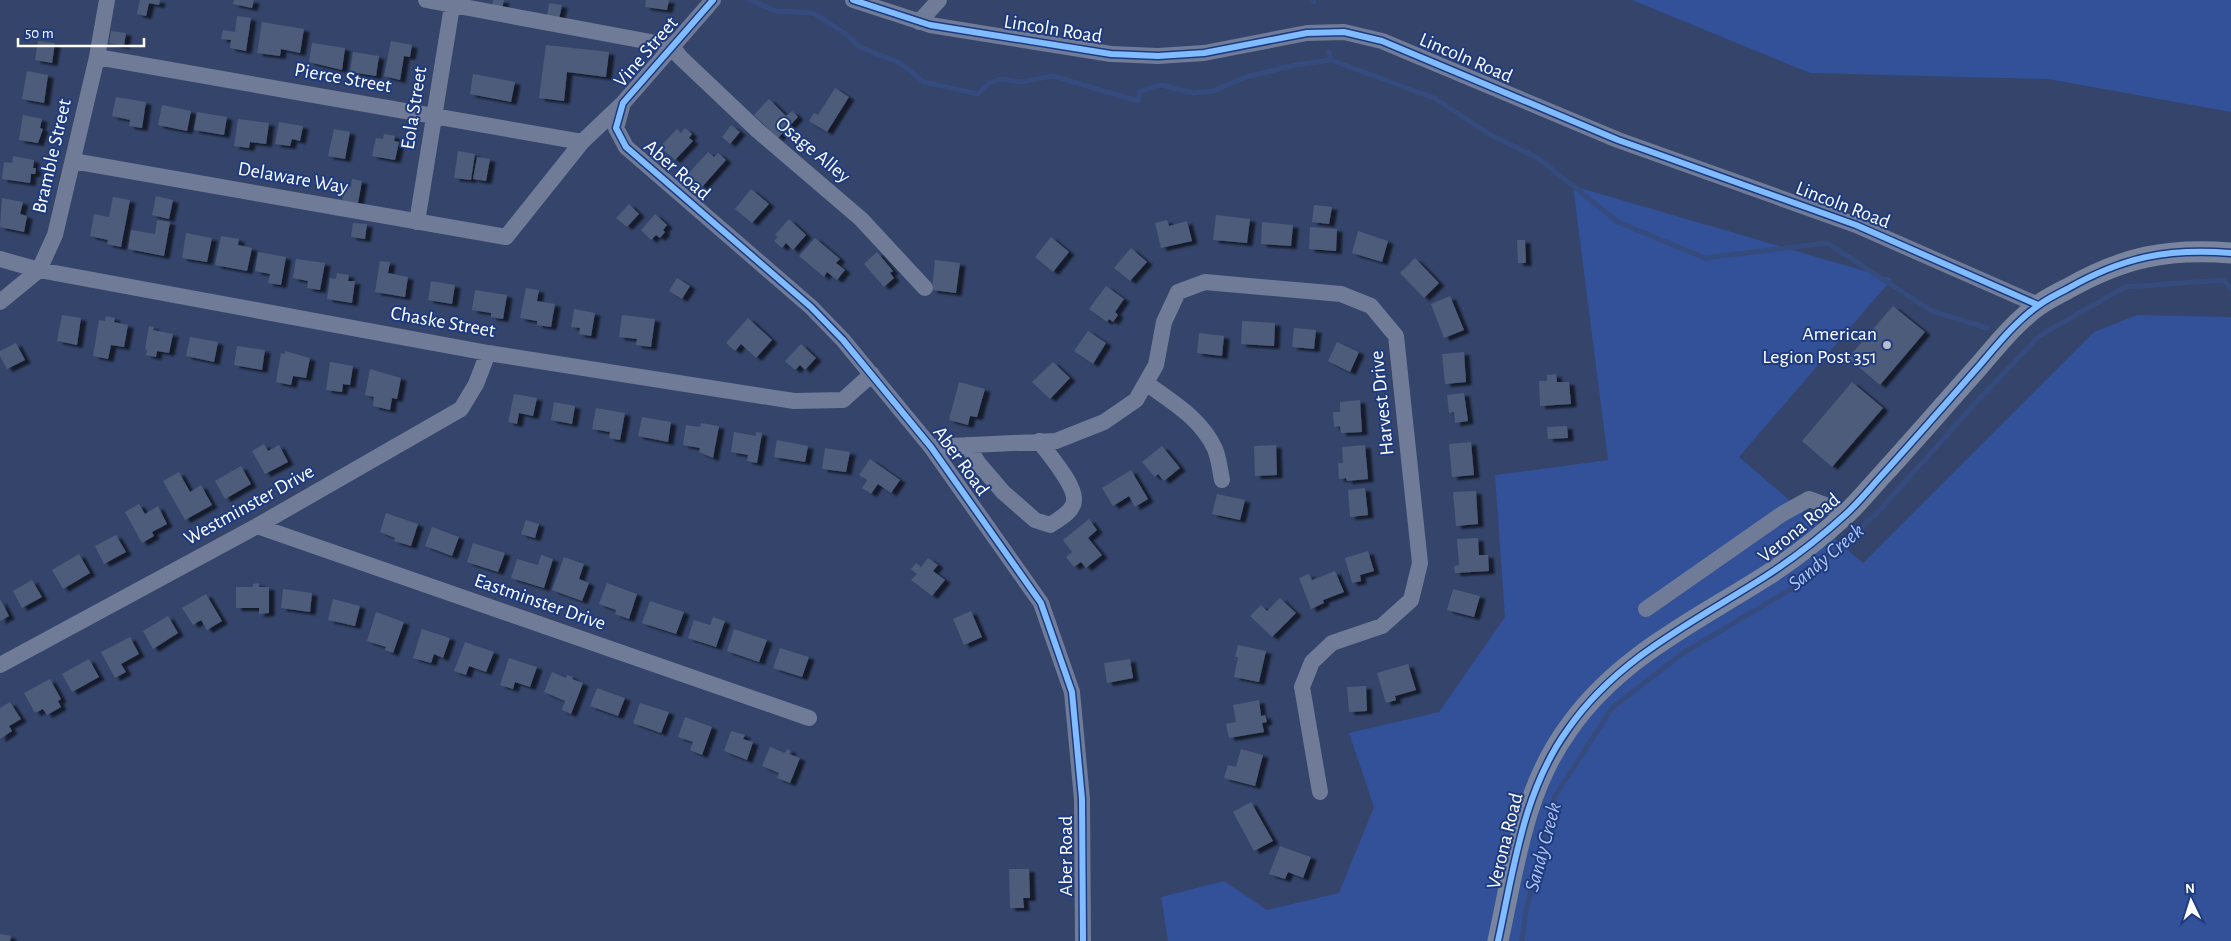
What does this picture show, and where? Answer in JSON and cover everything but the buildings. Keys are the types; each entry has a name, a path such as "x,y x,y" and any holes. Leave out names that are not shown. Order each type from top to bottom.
{"main road":[{"name":"Verona Road","path":"1498,941 1522,826 1534,792 1550,756 1584,706 1606,683 1633,660 1768,575 1847,513 2005,336 2038,305 2077,283 2115,265 2148,255 2184,251 2231,253"}],"street":[{"name":"Bramble Street","path":"0,302 39,270 55,235 97,57 107,0"},
{"path":"426,0 453,2 672,46"},
{"name":"Vine Street","path":"506,237 582,142 623,103 713,0"},
{"name":"Lincoln Road","path":"853,0 919,22 1111,54 1158,56 1204,53 1307,33 1344,32 1382,41 1618,140 1856,225 2038,305"},
{"path":"919,22 939,0"},
{"name":"Eola Street","path":"417,222 453,2"},
{"name":"Osage Alley","path":"672,46 680,57 757,130 861,219 925,288"},
{"name":"Pierce Street","path":"97,57 582,142"},
{"name":"Aber Road","path":"623,103 616,128 626,147 811,307 872,374 931,446 1040,603 1072,692 1082,799 1083,941"},
{"name":"Delaware Way","path":"73,160 506,237"},
{"name":"Chaske Street","path":"0,260 39,270 488,352 794,401 843,400 872,374"},
{"name":"Harvest Drive","path":"931,446 1056,441 1104,422 1136,400 1146,383 1156,364 1164,322 1178,292 1205,282 1341,294 1371,306 1396,336 1420,564 1411,600 1382,626 1332,643 1312,662 1302,687 1320,792"},
{"name":"Westminster Drive","path":"0,665 257,526 461,409 476,384 488,352"},
{"path":"1146,383 1190,415 1204,430 1216,451 1222,480"},
{"path":"967,444 979,464 1003,492 1035,520 1050,525 1066,514 1074,502 1073,489 1039,441"},
{"path":"1646,610 1782,514 1810,499 1847,513"},
{"name":"Eastminster Drive","path":"257,526 809,718"}],"shaded area":[{"path":"1632,0 2231,0 2231,112 2048,79 1810,73"},
{"path":"1573,186 1892,279 1739,457 1863,563 2094,332 2137,315 2231,317 2231,941 1168,941 1161,897 1224,881 1267,910 1339,893 1374,807 1349,733 1439,712 1505,617 1495,475 1608,460"}],"waterway":[{"path":"750,0 776,11 813,13 846,34 860,47 900,63 924,82 978,94 989,83 1001,79 1021,82 1053,76 1138,101 1140,91 1162,85 1193,93 1213,91 1246,77 1295,65 1331,60"},
{"path":"1329,52 1331,60 1434,98 1491,135 1538,158 1618,222 1705,258 1827,243 1932,311 1987,328"},
{"name":"Sandy Creek","path":"1522,941 1526,911 1555,796 1612,708 1683,653 1798,585 1878,512 1970,409 2039,336 2125,287 2224,280 2231,289"}],"cycle path":[{"path":"713,0 623,103 616,128 626,147 811,307 843,340 931,447 1041,603 1072,692 1082,799 1083,941"},
{"path":"853,0 930,25 1111,54 1158,56 1204,53 1307,33 1344,32 1382,41 1618,140 1856,225 2038,305"},
{"path":"1498,941 1515,858 1530,804 1540,778 1568,729 1610,681 1659,643 1787,562 1837,522 1919,434 2007,334 2022,318 2042,303 2088,278 2127,262 2146,257 2186,252 2231,253"}],"place":[{"name":"American Legion Post 351","path":"1887,345"}]}
